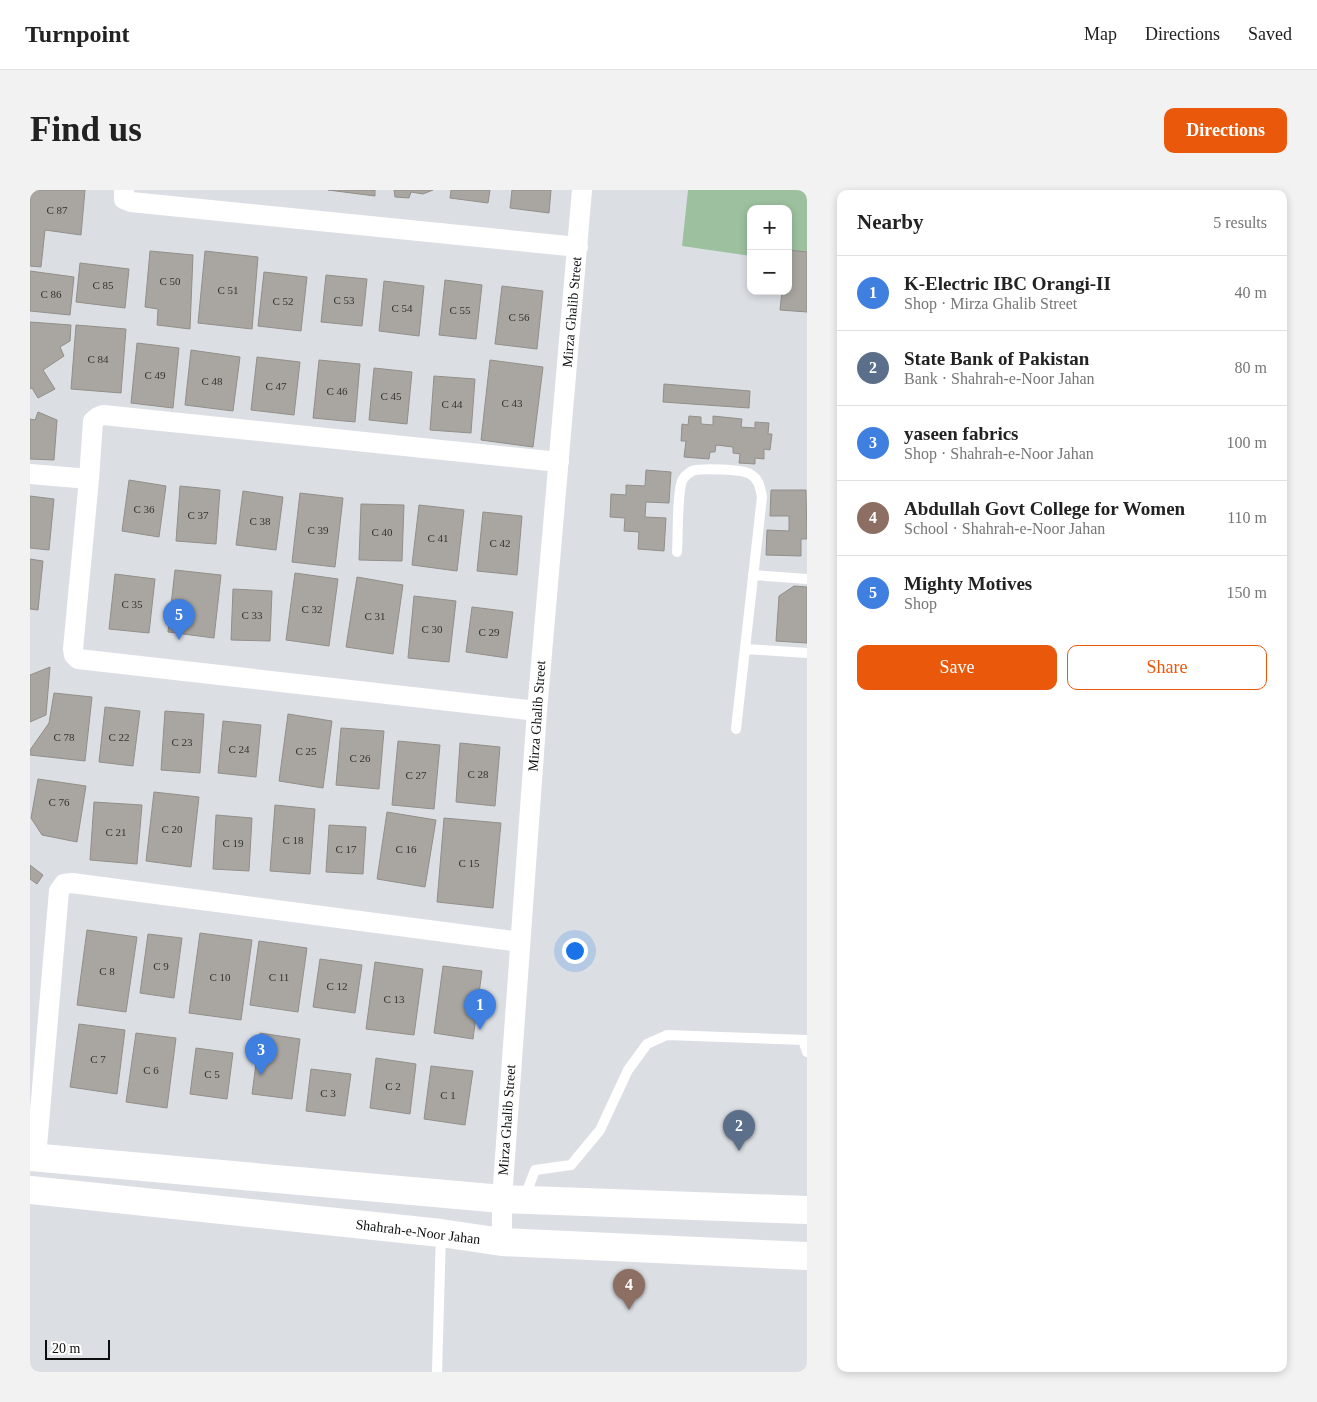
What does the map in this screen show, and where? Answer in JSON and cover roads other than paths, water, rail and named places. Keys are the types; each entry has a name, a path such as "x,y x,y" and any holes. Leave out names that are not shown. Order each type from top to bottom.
{"main road":[{"path":"33,1158 513,1199 807,1210"},
{"name":"Shahrah-e-Noor Jahan","path":"30,1190 441,1233 502,1242 807,1256"}],"street":[{"path":"124,190 124,199 131,202 578,247"},
{"name":"Mirza Ghalib Street","path":"502,1242 513,1199 520,942 537,711 582,190"},
{"path":"537,711 78,659 74,655 73,648 94,421 103,415 558,462"},
{"path":"30,474 90,479"},
{"path":"33,1158 59,891 64,884 72,883 520,942"}],"lane":[{"path":"677,552 680,485 683,480 692,472 700,470 745,472 756,478 760,485 762,497 736,729"},
{"path":"753,575 807,579"},
{"path":"745,649 807,653"},
{"path":"513,1199 535,1170 571,1165 600,1130 628,1070 647,1044 667,1035 805,1040 807,1052"},
{"path":"437,1372 441,1233"}],"place":[{"name":"Mighty Motives","path":"179,640"},
{"name":"K-Electric IBC Orangi-II","path":"480,1030"},
{"name":"yaseen fabrics","path":"261,1075"},
{"name":"State Bank of Pakistan","path":"739,1151"},
{"name":"Abdullah Govt College for Women","path":"629,1310"}]}
